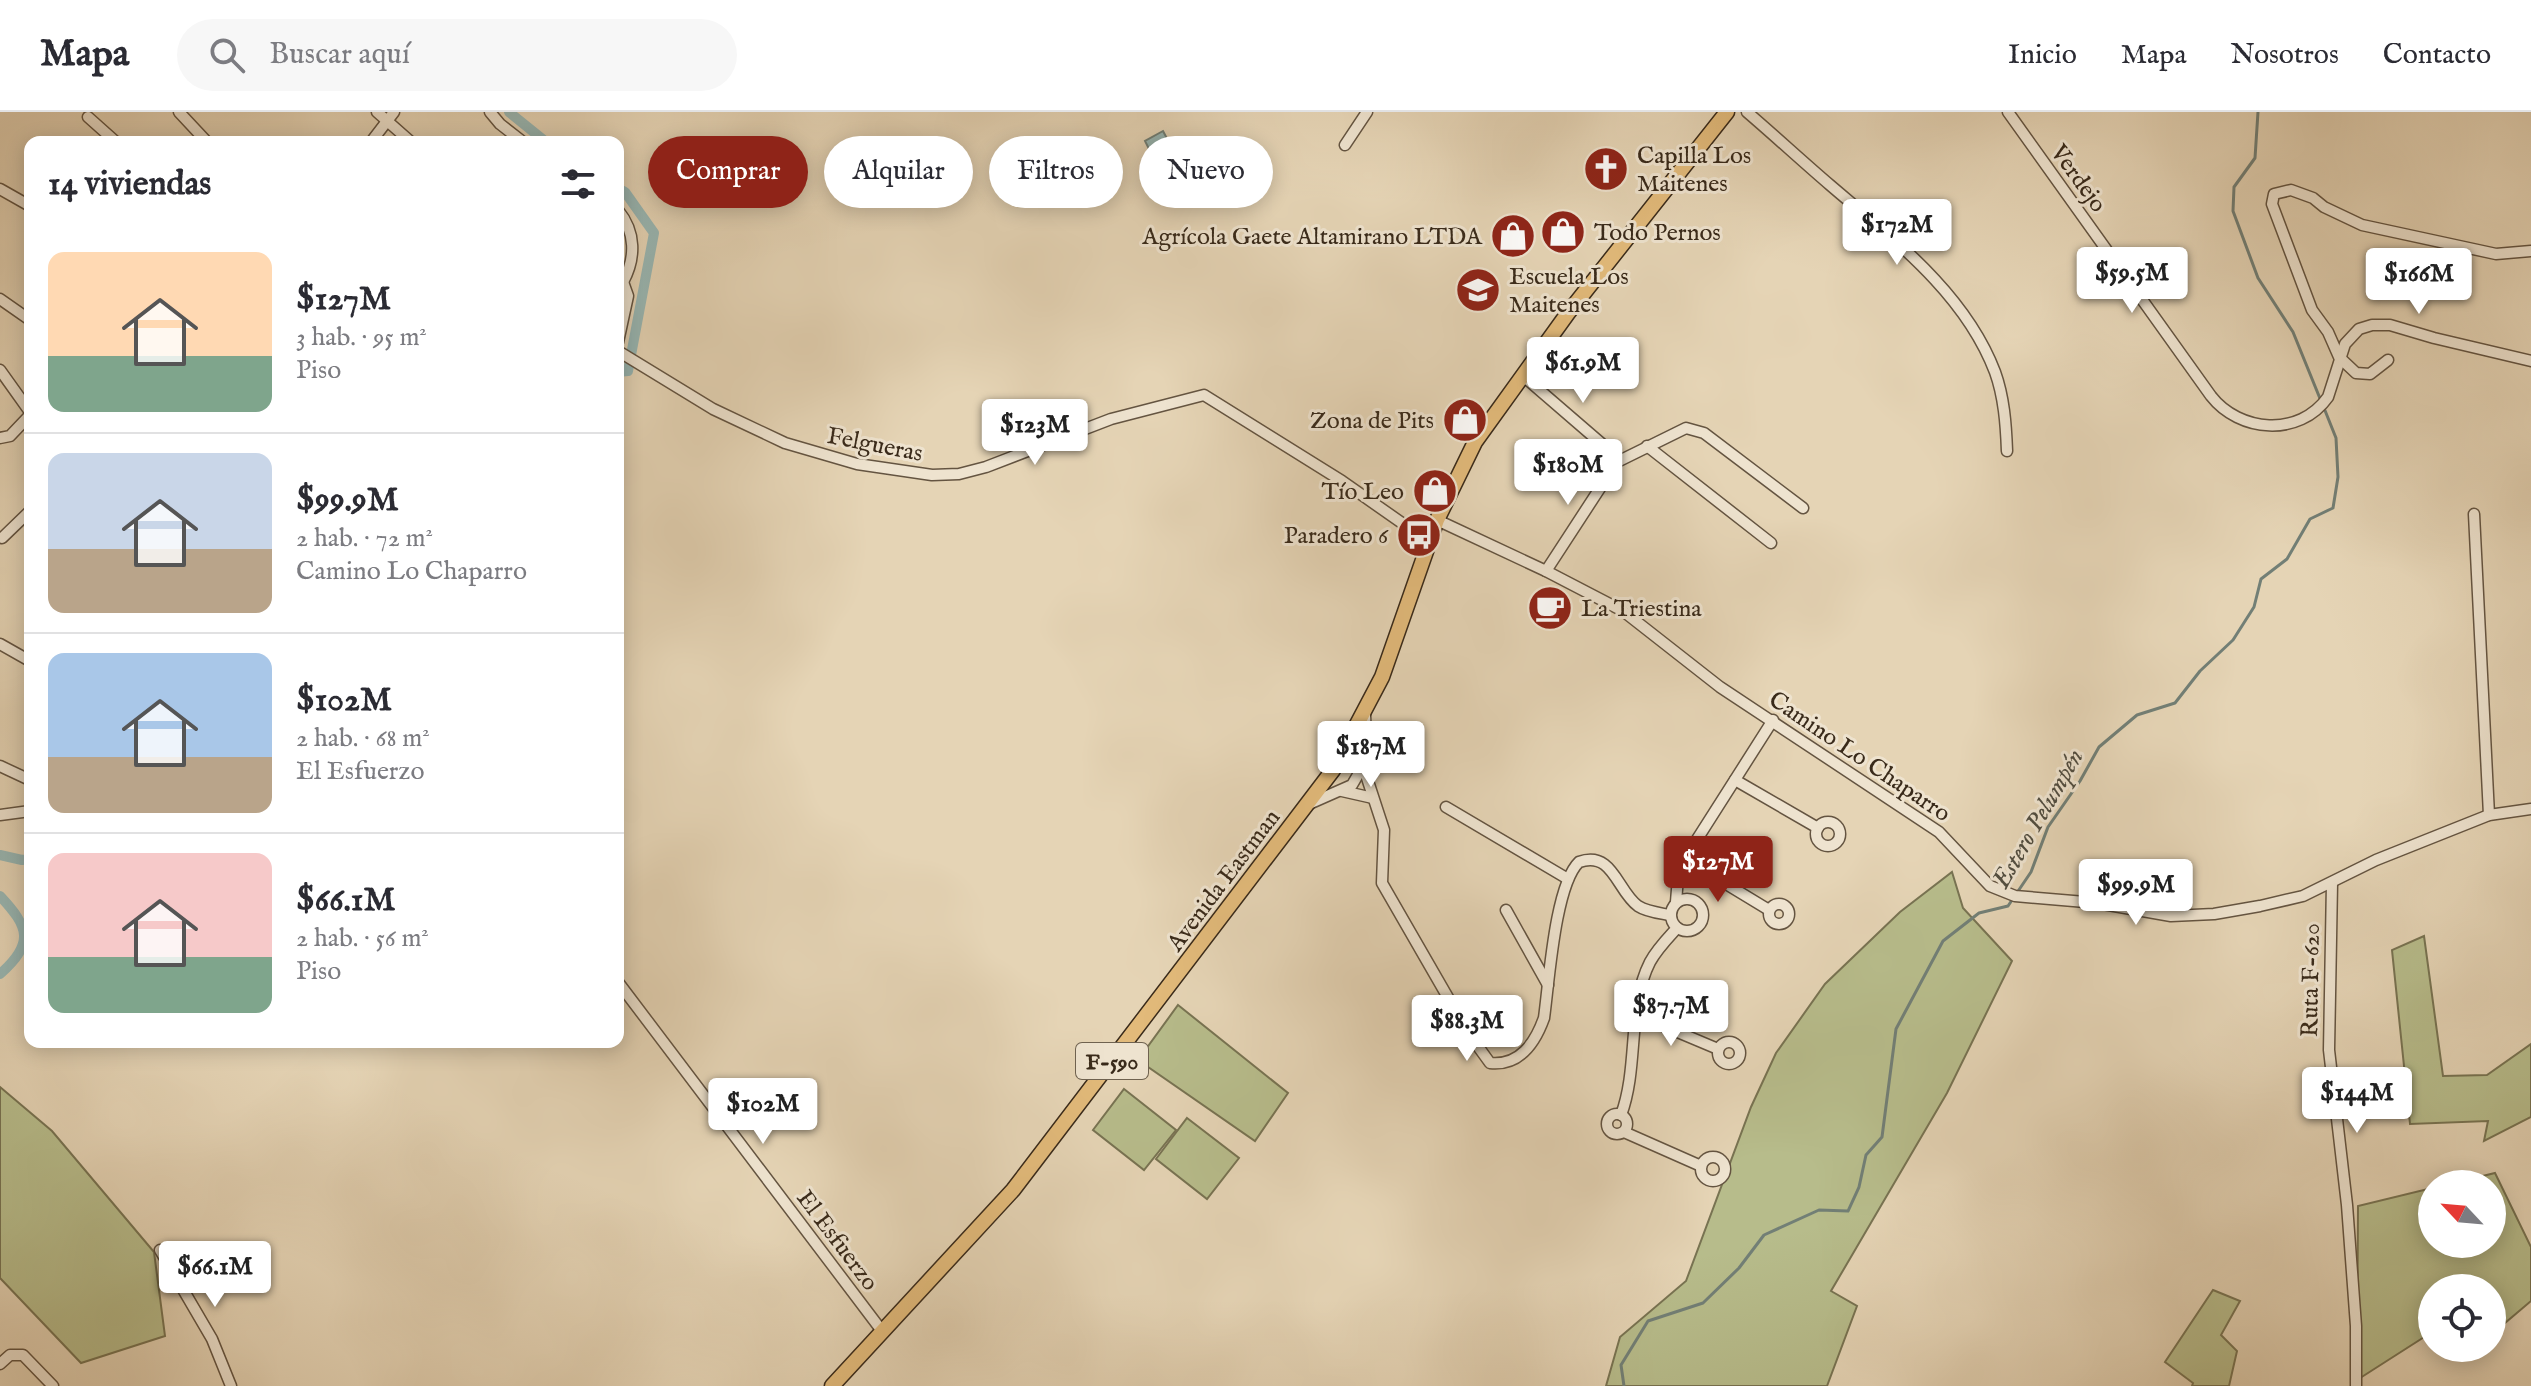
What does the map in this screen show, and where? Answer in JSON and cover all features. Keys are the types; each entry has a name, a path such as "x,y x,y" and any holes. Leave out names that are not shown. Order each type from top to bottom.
{"main road":[{"name":"Avenida Eastman","path":"832,1386 1013,1190 1307,806 1340,758 1382,677 1437,520 1475,442 1606,263 1727,112"}],"street":[{"path":"179,112 201,136"},
{"path":"377,112 391,117 406,136"},
{"path":"490,112 515,136"},
{"path":"1345,145 1367,112"},
{"path":"1747,112 1887,235 1956,303 1996,374 2002,399 2007,451"},
{"name":"Verdejo","path":"2008,112 2211,396 2231,415 2247,423 2265,426 2283,425 2301,418 2328,397 2339,357"},
{"path":"88,117 102,136"},
{"path":"376,136 391,117"},
{"path":"0,189 24,203"},
{"path":"2388,360 2370,374 2356,373 2339,357 2328,332 2312,310 2272,204 2274,194 2291,190 2313,198 2324,207 2362,225 2496,254 2531,251"},
{"path":"624,217 633,239 631,262 624,274"},
{"path":"624,288 628,296 624,320"},
{"path":"0,299 24,316"},
{"path":"2339,357 2354,333 2378,324 2531,361"},
{"name":"Felgueras","path":"624,353 713,409 785,443 857,464 932,475 973,471 1111,419 1204,395 1342,481 1429,542"},
{"path":"0,370 24,405"},
{"path":"1522,375 1602,444 1617,462"},
{"path":"0,438 10,436 24,421"},
{"path":"1546,571 1617,462 1686,428 1704,433 1803,508"},
{"path":"1647,446 1771,543"},
{"path":"2474,514 2489,815"},
{"path":"2,538 24,517"},
{"name":"Camino Lo Chaparro","path":"1437,520 1623,611 1705,676 1939,832 1982,878 2004,893 2025,898 2097,903 2171,916 2214,914 2260,906 2303,896 2332,883"},
{"path":"0,644 24,658"},
{"path":"1365,713 1367,778 1384,830 1382,883 1477,1048 1490,1063 1499,1064 1515,1059 1533,1044 1544,1018 1563,895 1568,879 1579,862 1601,862 1612,870 1638,905 1670,915 1677,928"},
{"path":"1670,915 1676,902 1678,877 1685,859 1773,720"},
{"path":"1307,806 1342,791 1357,779 1367,759"},
{"path":"0,766 24,777"},
{"path":"1735,780 1818,828"},
{"path":"1342,791 1373,798"},
{"path":"1446,807 1568,879"},
{"path":"2332,883 2376,860 2489,815 2531,809"},
{"path":"0,815 24,812"},
{"path":"1685,859 1769,910"},
{"name":"Ruta F-620","path":"2332,883 2329,1050 2347,1205 2356,1326 2356,1386"},
{"path":"1676,902 1691,899 1699,904 1703,914 1700,924 1692,930 1677,928"},
{"path":"1506,910 1549,986"},
{"path":"1621,1115 1627,1100 1640,988 1648,966 1677,928"},
{"name":"El Esfuerzo","path":"624,990 882,1331"},
{"path":"1637,1015 1718,1049"},
{"path":"1624,1132 1627,1123 1621,1115 1609,1117 1607,1127 1614,1134 1624,1132 1701,1166"},
{"path":"160,1250 212,1339 231,1386"},
{"path":"0,1364 13,1354 23,1355 53,1386"}],"green space":[{"path":"1952,872 1963,908 2012,961 1947,1093 1831,1291 1857,1306 1827,1386 1606,1386 1620,1337 1686,1281 1751,1107 1776,1053 1825,984 1900,912"},
{"path":"2424,936 2443,1076 2487,1075 2531,1044 2531,1117 2484,1141 2488,1121 2410,1124 2392,950"},
{"path":"1178,1005 1288,1093 1255,1141 1138,1060"},
{"path":"0,1087 52,1131 154,1252 165,1336 81,1363 0,1278"},
{"path":"1124,1089 1176,1130 1144,1170 1093,1130"},
{"path":"1187,1118 1239,1158 1207,1199 1156,1159"},
{"path":"2418,1191 2418,1258 2506,1258 2506,1196 2531,1247 2531,1301 2506,1322 2506,1274 2418,1274 2418,1341 2357,1380 2358,1206"},
{"path":"2213,1290 2240,1301 2221,1335 2237,1351 2229,1386 2192,1386 2193,1383 2165,1362"}],"waterway":[{"path":"509,112 539,136"},
{"name":"Estero Pelumpén","path":"2258,112 2255,158 2234,187 2233,211 2258,278 2293,332 2321,401"},
{"path":"624,191 654,233 628,371 624,371"},
{"name":"Estero Pelumpén","path":"1624,1386 1621,1365 1648,1321 1703,1303 1739,1268 1764,1235 1819,1210 1848,1211 1859,1187 1866,1155 1882,1137 1896,1029 1943,941 1979,913 2008,906 2031,872 2048,827 2099,747 2137,715 2175,703 2200,671 2233,640 2254,607 2261,579 2287,559 2310,519 2333,508 2338,477 2336,438 2324,408"},
{"path":"0,855 24,860"},
{"path":"0,896 17,917 24,935 19,953 0,974"}],"place":[{"name":"Capilla Los Maitenes","path":"1606,169"},
{"name":"Todo Pernos","path":"1563,232"},
{"name":"Agrícola Gaete Altamirano LTDA","path":"1513,236"},
{"name":"Escuela Los Maitenes","path":"1478,290"},
{"name":"Zona de Pits","path":"1465,420"},
{"name":"Tío Leo","path":"1435,491"},
{"name":"Paradero 6","path":"1419,535"},
{"name":"La Triestina","path":"1550,608"}]}
